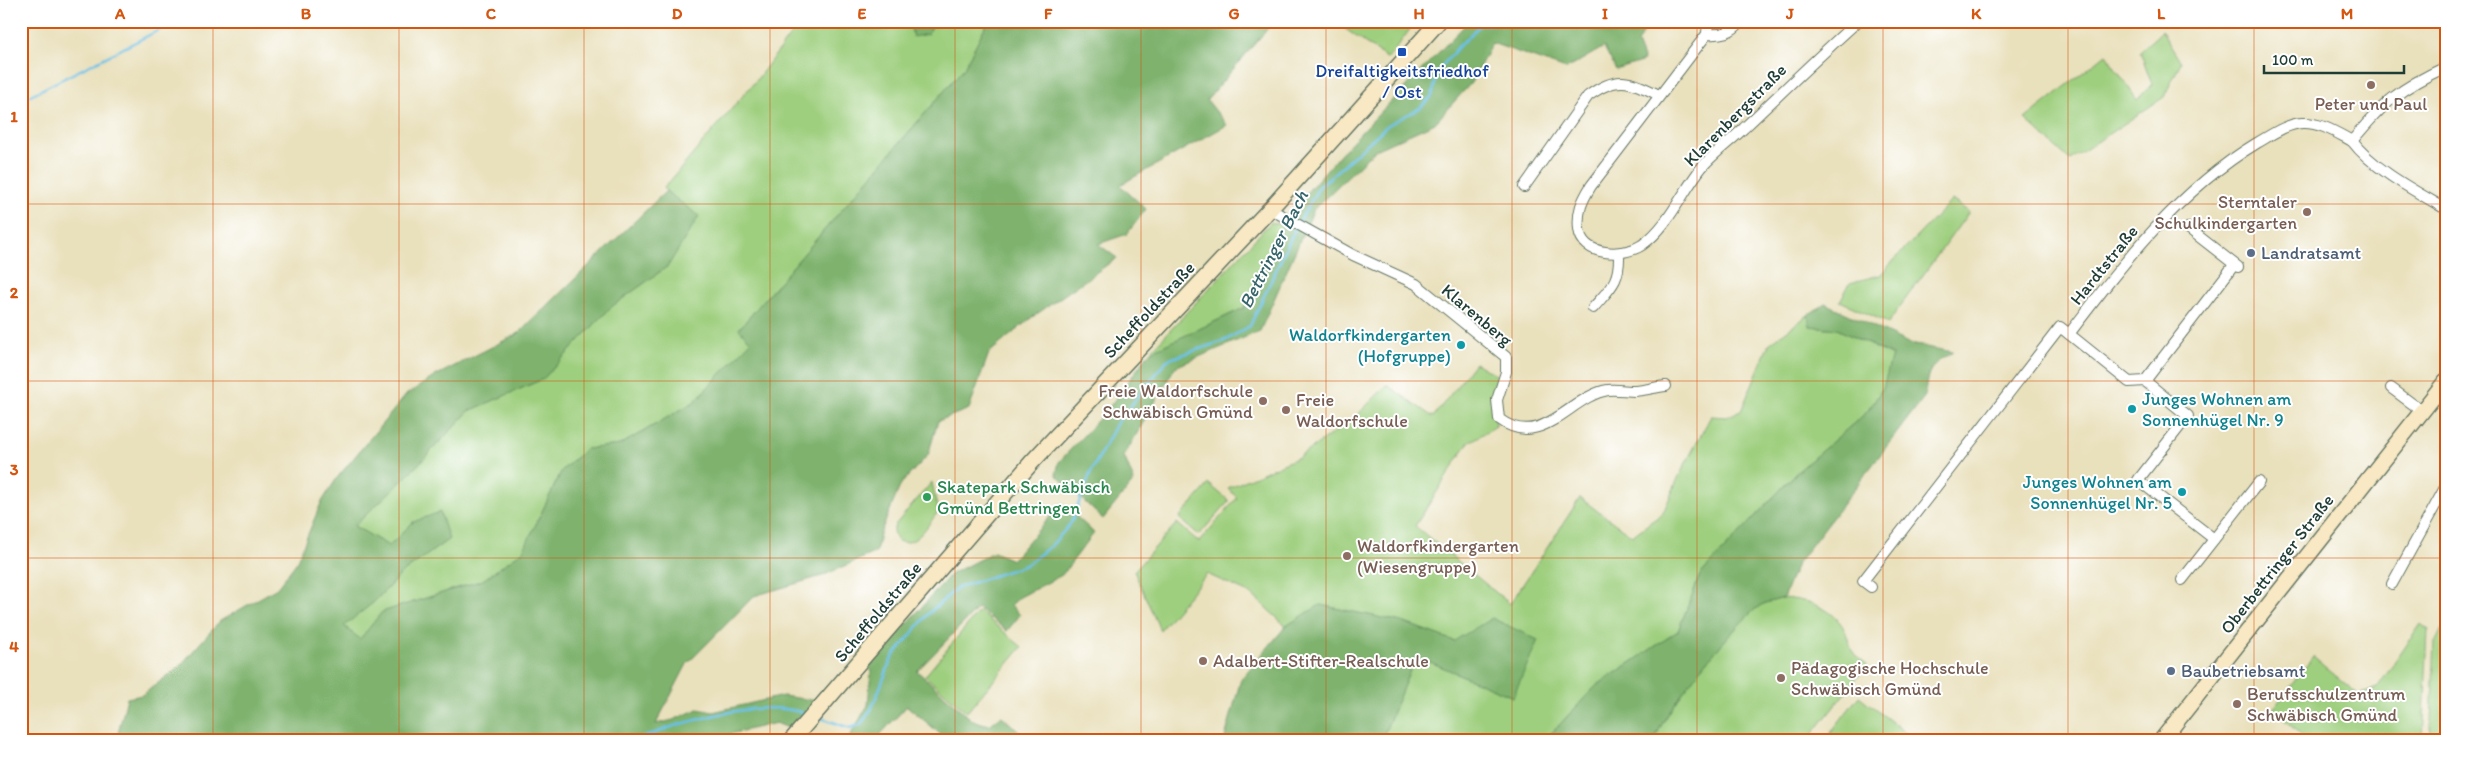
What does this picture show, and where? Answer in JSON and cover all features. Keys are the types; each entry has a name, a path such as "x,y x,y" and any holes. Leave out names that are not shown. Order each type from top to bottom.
{"main road":[{"name":"Scheffoldstraße","path":"791,741 951,553 1032,462 1275,213 1439,21"},
{"name":"Oberbettringer Straße","path":"2162,741 2446,381"}],"street":[{"path":"1593,308 1620,272 1619,254 1598,251 1587,244 1579,232 1580,204 1591,186 1707,34 1708,21"},
{"path":"1707,34 1721,35 1736,27 1741,21"},
{"name":"Klarenbergstraße","path":"1619,254 1641,246 1661,227 1703,166 1858,21"},
{"path":"2352,141 2371,118 2401,90 2446,67"},
{"path":"1524,187 1588,96 1602,86 1617,81 1634,83 1659,95"},
{"name":"Hardtstraße","path":"2069,334 2118,270 2159,223 2193,190 2245,150 2280,129 2304,123 2329,129 2352,141 2359,151 2404,184 2446,209"},
{"name":"Klarenberg","path":"1275,213 1354,256 1416,284 1506,357 1506,372 1497,400 1499,419 1511,428 1536,428 1552,422 1579,404 1607,390 1635,391 1666,386"},
{"path":"2145,381 2236,266 2188,228"},
{"path":"1871,587 1863,581 2060,327 2129,382 2145,381 2188,416 2138,480 2214,539"},
{"path":"2392,388 2422,411"},
{"path":"2182,580 2259,482"},
{"path":"2392,584 2446,486"}],"green space":[{"path":"801,21 988,21 964,68 739,329 752,342 694,402 620,445 586,449 562,470 523,551 483,580 382,612 360,640 343,625 374,602 402,573 449,539 413,522 389,546 354,526 407,476 469,411 543,379 611,307 668,266 666,191 664,188 758,78"},
{"path":"915,21 935,21 928,34 913,37 911,28"},
{"path":"988,21 1274,21 1207,100 1227,125 1120,185 1146,209 1127,234 1098,244 1117,258 1031,318 989,353 969,409 938,421 928,455 901,484 880,534 876,552 822,576 754,596 687,664 656,724 673,720 698,709 713,712 783,696 818,701 791,729 776,723 701,741 116,741 127,698 142,695 178,668 220,621 277,588 296,563 321,503 337,478 407,394 437,375 519,333 666,191 699,216 668,266 611,307 543,379 469,411 407,476 354,526 389,546 413,522 440,512 449,539 402,573 374,602 344,626 360,639 382,612 483,580 523,551 562,470 586,449 620,445 694,402 751,342 739,329 964,68"},
{"path":"1334,21 1416,21 1388,59"},
{"path":"1469,21 1650,21 1637,43 1644,61 1616,70 1604,47 1566,69 1492,43 1471,83 1435,123 1375,150 1314,209 1260,331 1175,367 1124,456 1134,481 1103,519 1056,475 1059,462 1108,409 1150,352 1244,308 1289,213 1341,153"},
{"path":"2162,31 2181,62 2164,97 2070,160 2025,119 2106,54 2137,100 2152,84 2140,51"},
{"path":"1952,200 1969,212 1888,323 1840,301 1850,283 1880,275"},
{"path":"1271,222 1283,226 1244,308 1150,352"},
{"path":"1825,303 1910,344 1953,352 1931,369 1927,380 1925,396 1797,564 1783,598 1758,607 1733,631 1683,692 1659,729 1655,741 1544,741 1596,686 1678,631 1700,575 1796,473 1867,412 1883,388 1892,355 1837,329 1810,326 1808,315"},
{"path":"1808,315 1810,326 1837,329 1892,356 1883,388 1867,412 1796,473 1700,575 1678,631 1596,686 1544,741 1381,741 1416,656 1513,697 1454,641 1402,622 1321,605 1286,626 1251,594 1207,574 1160,630 1134,571 1177,523 1199,542 1237,498 1228,488 1299,457 1353,419 1387,385 1433,417 1475,363 1501,378 1494,400 1496,426 1468,443 1415,526 1510,604 1580,498 1632,536 1663,513 1679,476 1711,416 1726,417 1741,411 1769,344"},
{"name":"Skatepark Schwäbisch Gmünd Bettringen","path":"932,482 938,512 926,529 916,538 905,542 898,541 893,532 895,525"},
{"path":"1209,484 1229,501 1199,535 1179,518"},
{"path":"1062,503 1094,533 1062,575 1020,597 1011,605 1020,615 1007,631 978,608 917,671 972,720 989,725 1002,716 1029,741 949,741 907,706 874,741 847,741 868,705 871,671 868,668 951,574 994,552 1012,560"},
{"name":"Pädagogische Hochschule Schwäbisch Gmünd","path":"1783,598 1811,603 1828,611 1841,624 1854,654 1867,665 1807,741 1655,741 1659,729 1683,692 1733,631 1758,607"},
{"path":"1320,605 1402,622 1454,641 1492,618 1538,640 1513,697 1416,656 1381,741 1224,741 1241,679 1286,626"},
{"path":"979,611 1022,647 967,712 925,676"},
{"path":"2421,624 2428,630 2423,741 2307,741 2273,709 2313,657 2359,695 2377,688"},
{"path":"2442,628 2446,630 2446,741 2430,741 2435,642"},
{"path":"1859,696 1916,741 1825,740"}],"waterway":[{"name":"Bettringer Bach","path":"1299,222 1319,187 1388,125 1420,108 1432,96 1438,71 1480,25 1533,21"},
{"path":"21,100 175,22"},
{"name":"Bettringer Bach","path":"818,717 850,728 861,724 871,710 892,658 928,614 957,588 1026,565 1052,545 1071,523 1091,472 1117,423 1167,360 1226,340 1250,326 1296,227"},
{"name":"Bettringer Bach","path":"630,741 690,721 741,710 775,708 808,714"}],"place":[{"name":"Dreifaltigkeitsfriedhof / Ost","path":"1402,52"},
{"name":"Peter und Paul","path":"2371,85"},
{"name":"Sterntaler Schulkindergarten","path":"2307,212"},
{"name":"Landratsamt","path":"2251,253"},
{"name":"Waldorfkindergarten (Hofgruppe)","path":"1461,345"},
{"name":"Freie Waldorfschule Schwäbisch Gmünd","path":"1263,401"},
{"name":"Junges Wohnen am Sonnenhügel Nr. 9","path":"2132,409"},
{"name":"Freie Waldorfschule","path":"1286,410"},
{"name":"Junges Wohnen am Sonnenhügel Nr. 5","path":"2182,492"},
{"name":"Skatepark Schwäbisch Gmünd Bettringen","path":"927,497"},
{"name":"Waldorfkindergarten (Wiesengruppe)","path":"1347,556"},
{"name":"Adalbert-Stifter-Realschule","path":"1203,661"},
{"name":"Baubetriebsamt","path":"2171,671"},
{"name":"Pädagogische Hochschule Schwäbisch Gmünd","path":"1781,678"},
{"name":"Berufsschulzentrum Schwäbisch Gmünd","path":"2237,704"}]}
